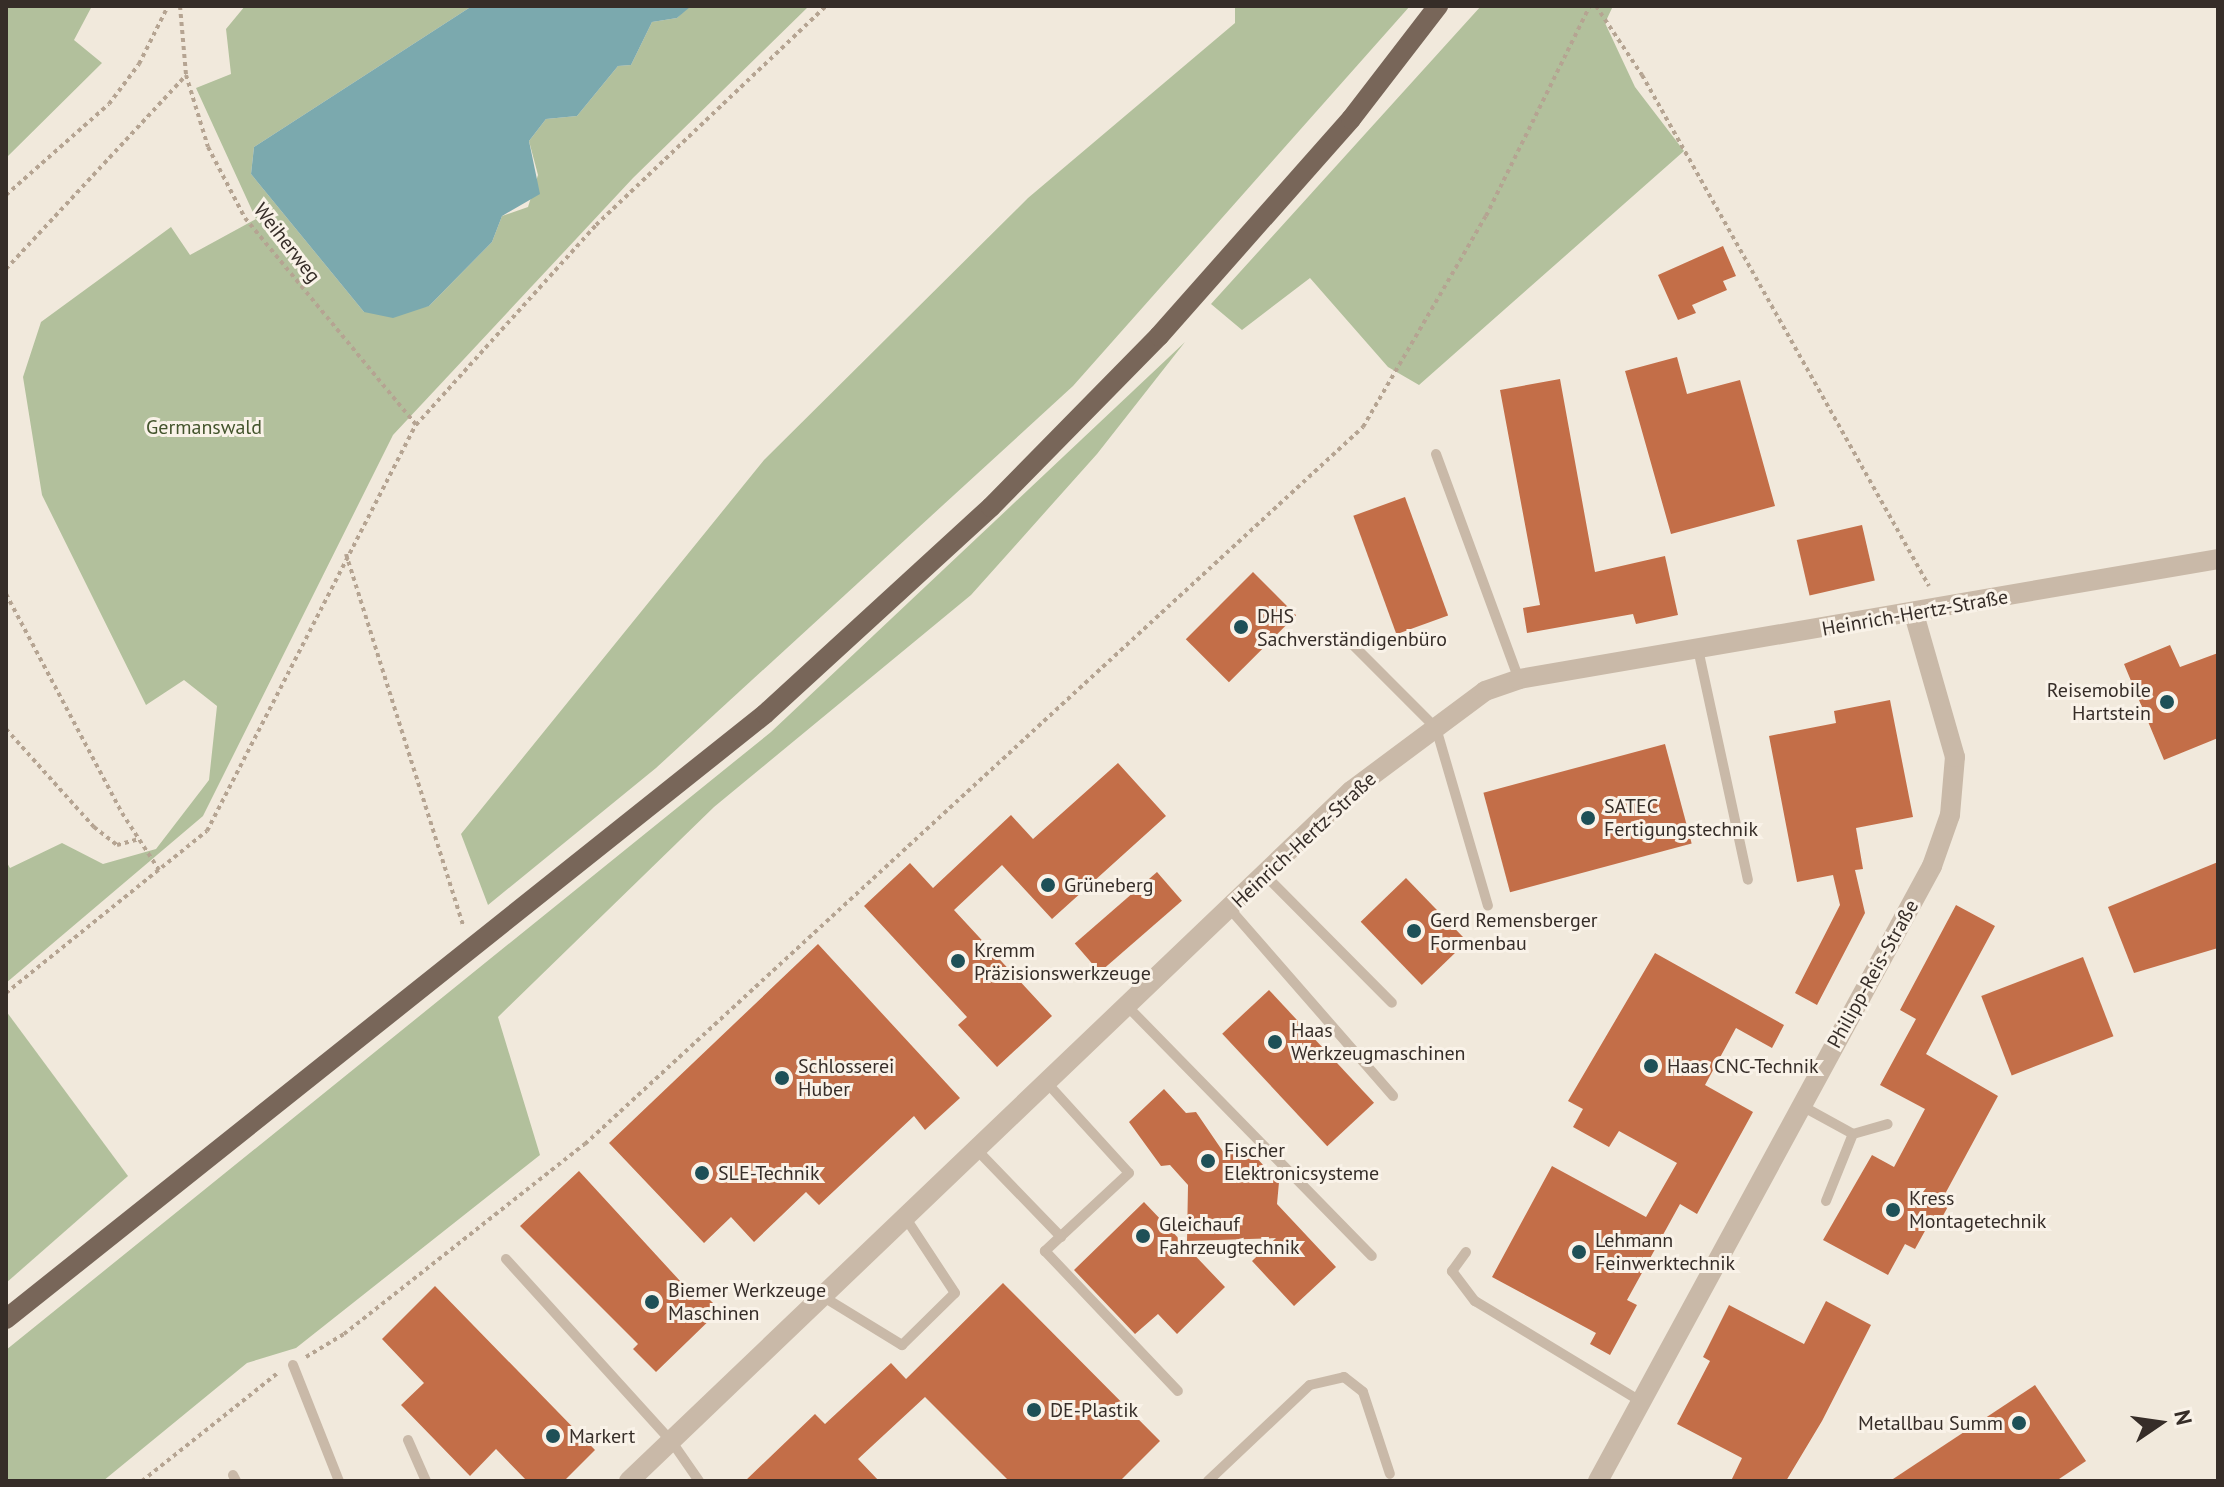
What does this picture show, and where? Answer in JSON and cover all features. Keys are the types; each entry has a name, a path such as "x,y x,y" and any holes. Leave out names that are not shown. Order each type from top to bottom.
{"main road":[{"path":"6,1319 765,714 991,507 1169,325 1351,119 1438,6"}],"street":[{"name":"Heinrich-Hertz-Straße","path":"629,1481 821,1296 1129,1008 1351,791 1485,691 1519,679 1914,614 2218,559"},
{"name":"Philipp-Reis-Straße","path":"1598,1481 1932,866 1950,815 1955,757 1914,614"}],"lane":[{"path":"1436,454 1519,679"},
{"path":"1344,636 1436,728 1488,906"},
{"path":"1698,649 1748,880"},
{"path":"1265,875 1392,1003"},
{"path":"1230,909 1393,1096"},
{"path":"1129,1008 1372,1256"},
{"path":"1048,1084 1129,1173 1045,1251 1178,1391"},
{"path":"1802,1106 1853,1134 1888,1124"},
{"path":"1826,1201 1853,1134"},
{"path":"977,1150 1061,1237"},
{"path":"821,1296 902,1345 955,1293 905,1217"},
{"path":"1466,1252 1452,1271 1475,1301 1642,1402"},
{"path":"506,1259 672,1442 699,1481"},
{"path":"293,1365 339,1481"},
{"path":"1208,1481 1310,1385 1344,1377 1363,1392 1390,1474"},
{"path":"408,1440 426,1481"}],"path":[{"path":"6,195 109,104 139,64 168,6"},
{"name":"Weiherweg","path":"180,6 186,75 208,147 245,218 416,425"},
{"path":"6,993 207,831 346,554 416,425 596,225 826,6"},
{"path":"142,1481 293,1365 344,1334 585,1144 1363,427 1486,216 1593,6 1642,75 1942,609"},
{"path":"6,269 186,75"},
{"path":"346,554 470,949"},
{"path":"6,594 139,839 159,870"},
{"path":"6,729 94,827 117,845 139,839"}],"green space":[{"path":"6,6 92,6 74,40 102,63 6,158"},
{"name":"Germanswald","path":"245,6 472,6 254,147 251,174 364,312 429,306 492,242 502,216 528,207 538,175 529,141 546,119 577,116 618,66 631,65 652,22 677,18 690,6 809,6 633,178 393,435 203,816 6,983 6,861 10,868 62,843 103,864 156,849 209,780 217,706 184,680 146,705 42,495 23,377 41,322 171,227 190,255 256,219 196,88 231,74 226,29"},
{"path":"1235,6 1410,6 1073,386 656,768 488,905 461,834 764,460 1028,198 1235,23"},
{"path":"1481,6 1613,6 1605,23 1635,87 1684,151 1419,385 1388,367 1310,278 1242,330 1211,304"},
{"path":"1185,342 1097,454 971,595 714,807 498,1017 540,1155 296,1348 247,1363 103,1481 6,1481 6,1350 771,732"},
{"path":"6,1011 128,1176 6,1283"}],"water":[{"path":"472,6 690,7 677,18 652,22 631,65 618,66 577,116 546,119 529,141 540,194 502,216 492,242 429,306 393,318 364,312 251,174 254,147"}],"building":[{"path":"1723,246 1736,276 1723,281 1727,290 1692,305 1696,313 1678,320 1658,275"},
{"path":"1677,357 1687,394 1740,380 1775,506 1671,534 1625,371"},
{"path":"1560,379 1595,572 1665,556 1678,615 1636,624 1633,614 1527,633 1523,608 1540,605 1500,390"},
{"path":"1405,497 1448,615 1396,634 1353,516"},
{"path":"1862,525 1875,581 1810,596 1797,540"},
{"name":"DHS Sachverständigenbüro","path":"1253,572 1296,615 1229,682 1186,639"},
{"name":"Reisemobile Hartstein","path":"2170,645 2180,667 2218,653 2218,738 2164,760 2124,664"},
{"path":"1890,700 1913,817 1856,828 1863,869 1855,870 1865,913 1817,1005 1795,993 1840,905 1833,875 1797,882 1769,736 1836,723 1834,711"},
{"name":"SATEC Fertigungstechnik","path":"1665,744 1692,843 1510,892 1483,793"},
{"path":"1118,763 1166,816 1052,919 1002,865 954,910 1052,1016 997,1067 958,1025 967,1017 864,906 910,863 933,888 1011,815 1033,839"},
{"path":"2218,862 2218,948 2134,973 2108,907"},
{"path":"1157,872 1182,901 1100,972 1075,944"},
{"name":"Gerd Remensberger Formenbau","path":"1406,878 1467,941 1422,985 1361,922"},
{"path":"1956,905 1995,926 1926,1054 1998,1096 1945,1194 1952,1199 1938,1225 1931,1220 1915,1249 1905,1244 1888,1275 1823,1240 1872,1155 1894,1167 1925,1109 1880,1085 1916,1019 1900,1010"},
{"path":"818,944 960,1098 925,1130 914,1116 819,1205 806,1192 754,1242 731,1217 704,1243 609,1143"},
{"path":"1655,953 1784,1025 1772,1048 1736,1028 1705,1085 1753,1112 1697,1214 1680,1204 1627,1300 1637,1305 1610,1355 1590,1344 1596,1333 1492,1277 1552,1166 1646,1217 1677,1163 1619,1131 1609,1147 1573,1127 1583,1109 1568,1101"},
{"path":"2083,957 2113,1036 2012,1075 1981,996"},
{"path":"1269,990 1374,1103 1327,1146 1222,1034"},
{"name":"Fischer Elektronicsysteme","path":"1164,1089 1186,1113 1196,1112 1224,1153 1253,1154 1279,1182 1277,1204 1336,1267 1294,1306 1252,1261 1276,1238 1187,1241 1188,1185 1170,1165 1161,1166 1129,1122"},
{"path":"579,1171 692,1294 698,1288 720,1310 656,1372 633,1349 638,1344 520,1226"},
{"name":"Gleichauf Fahrzeugtechnik","path":"1144,1202 1225,1287 1177,1334 1158,1314 1135,1334 1074,1270"},
{"name":"DE-Plastik","path":"1003,1283 1160,1441 1120,1481 1009,1481 925,1397 858,1459 879,1481 745,1481 815,1414 825,1424 891,1363 906,1379"},
{"path":"435,1286 595,1450 564,1481 527,1481 496,1449 470,1476 401,1405 424,1383 382,1339"},
{"path":"1826,1301 1871,1325 1822,1421 1786,1481 1731,1481 1742,1458 1677,1424 1710,1361 1703,1357 1729,1305 1804,1344"},
{"name":"Metallbau Summ","path":"2035,1385 2086,1461 2056,1481 1890,1481"}],"place":[{"name":"DHS Sachverständigenbüro","path":"1241,627"},
{"name":"Reisemobile Hartstein","path":"2167,702"},
{"name":"SATEC Fertigungstechnik","path":"1588,818"},
{"name":"Grüneberg","path":"1048,885"},
{"name":"Gerd Remensberger Formenbau","path":"1414,931"},
{"name":"Kremm Präzisionswerkzeuge","path":"958,961"},
{"name":"Haas Werkzeugmaschinen","path":"1275,1042"},
{"name":"Haas CNC-Technik","path":"1651,1066"},
{"name":"Schlosserei Huber","path":"782,1078"},
{"name":"Fischer Elektronicsysteme","path":"1208,1161"},
{"name":"SLE-Technik","path":"702,1173"},
{"name":"Kress Montagetechnik","path":"1893,1210"},
{"name":"Gleichauf Fahrzeugtechnik","path":"1143,1236"},
{"name":"Lehmann Feinwerktechnik","path":"1579,1252"},
{"name":"Biemer Werkzeuge Maschinen","path":"652,1302"},
{"name":"DE-Plastik","path":"1034,1410"},
{"name":"Metallbau Summ","path":"2019,1423"},
{"name":"Markert","path":"553,1436"}]}
